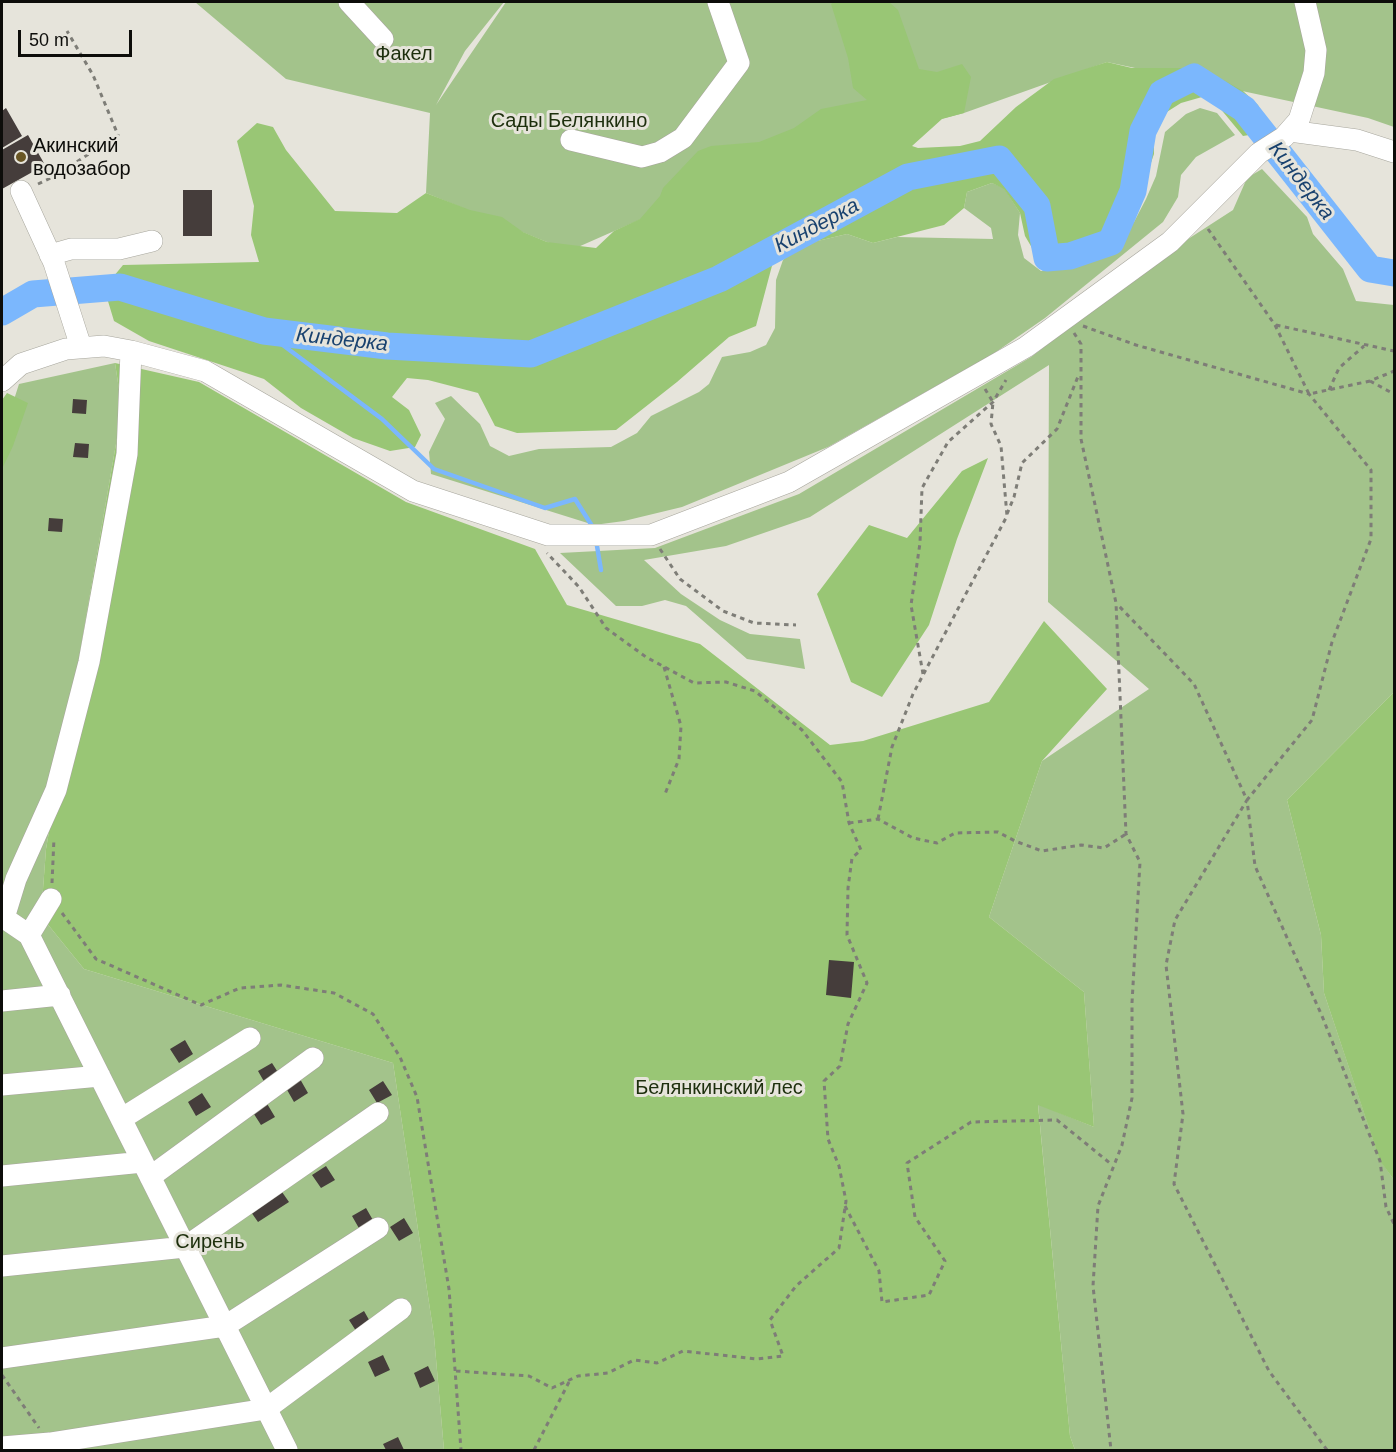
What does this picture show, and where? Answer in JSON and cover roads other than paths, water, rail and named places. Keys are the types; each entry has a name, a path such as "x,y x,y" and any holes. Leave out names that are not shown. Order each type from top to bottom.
{"street":[{"path":"349,2 383,39"},
{"path":"572,140 642,157 660,152 683,138 739,63 718,2"},
{"path":"2,381 21,364 66,349 104,346 131,351 205,371 413,491 548,535 651,534 789,482 976,376 1014,354 1064,319 1185,227 1259,153 1287,134 1299,120 1314,73 1316,50 1305,2"},
{"path":"1287,134 1357,140 1395,152"},
{"path":"21,191 54,265 81,347"},
{"path":"54,265 71,249 119,249 152,241"},
{"path":"131,351 127,454 89,662 57,790 16,879 3,918 29,935 287,1450"},
{"path":"29,935 51,899"},
{"path":"2,1001 60,995"},
{"path":"121,1119 250,1038"},
{"path":"2,1176 147,1170 313,1058"},
{"path":"2,1085 100,1076"},
{"path":"2,1266 185,1247 378,1113"},
{"path":"2,1358 225,1326 378,1228"},
{"path":"2,1448 50,1443 266,1409 401,1309"}],"waterway":[{"name":"Киндерка","path":"2,312 33,294 120,287 264,331 387,346 531,354 719,279 908,177 999,159 1037,206 1047,258 1070,256 1111,242 1133,191 1143,131 1162,93 1194,77 1244,109 1370,269 1394,273"},
{"path":"264,331 382,419 434,469 545,508 575,499 594,529"},
{"path":"596,540 601,570"}],"place":[{"name":"Акинский водозабор","path":"21,157"}],"park label":[{"name":"Факел","path":"404,54"},
{"name":"Сады Белянкино","path":"569,121"},
{"name":"Белянкинский лес","path":"719,1088"},
{"name":"Сирень","path":"210,1242"}]}
